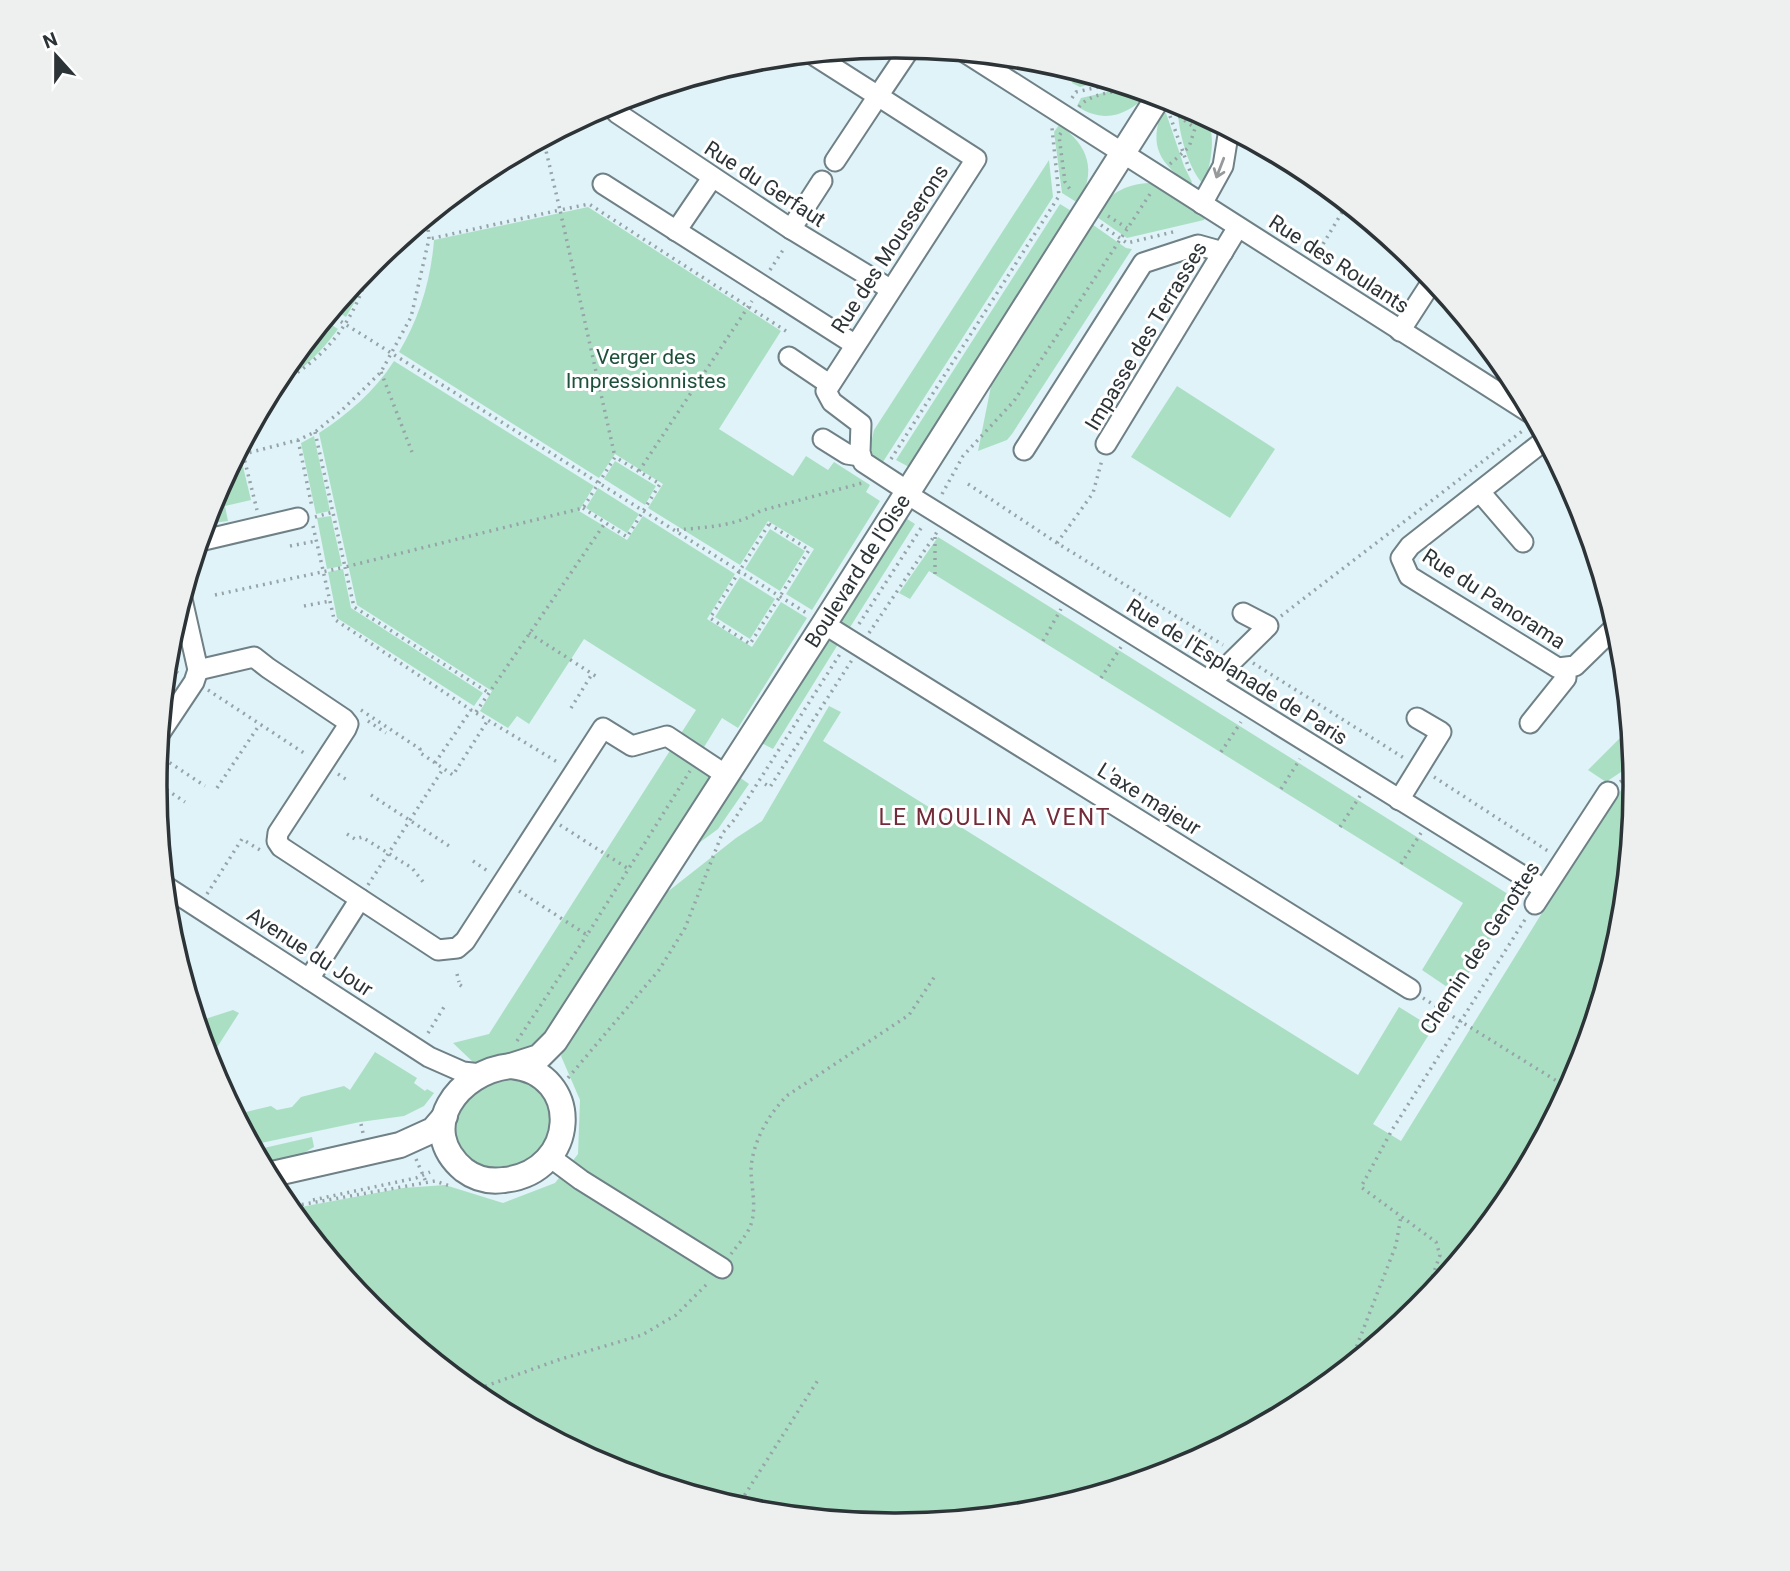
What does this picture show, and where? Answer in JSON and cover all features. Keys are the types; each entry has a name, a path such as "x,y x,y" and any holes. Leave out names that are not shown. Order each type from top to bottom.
{"main road":[{"name":"Boulevard de l'Oise","path":"511,1055 539,1057 551,1053 1121,153 1160,108"},
{"path":"280,1173 410,1148 432,1149 454,1171 497,1181 527,1175 550,1157 563,1131 559,1085 551,1053"},
{"path":"410,1148 433,1130 467,1082 511,1055 559,1085"},
{"path":"448,1107 443,1128 454,1171"}],"street":[{"path":"835,161 903,58"},
{"path":"824,61 878,96"},
{"name":"Rue des Roulants","path":"984,63 1161,178 1205,199 1238,227 1400,331 1519,413"},
{"name":"Rue des Mousserons","path":"829,383 976,159 878,96"},
{"name":"Rue du Gerfaut","path":"617,113 712,178 890,289"},
{"path":"1205,199 1223,166 1227,138"},
{"path":"676,231 712,178"},
{"path":"793,230 822,181"},
{"path":"603,184 854,344"},
{"name":"Impasse des Terrasses","path":"1106,444 1238,227"},
{"path":"1024,450 1143,263 1198,245 1223,252"},
{"path":"1400,331 1427,289"},
{"path":"789,357 829,383 826,391 828,398 862,424 860,456 865,465 908,493"},
{"path":"822,439 847,454 860,456"},
{"name":"Rue du Panorama","path":"1538,446 1410,546 1401,558 1403,566 1409,576 1551,666 1566,668 1583,659 1607,635"},
{"path":"1480,492 1523,542"},
{"name":"Rue de l'Esplanade de Paris","path":"908,493 1399,800 1539,897"},
{"path":"211,538 298,518"},
{"path":"1210,682 1268,626 1243,613"},
{"name":"L'axe majeur","path":"824,624 1410,989"},
{"path":"171,711 190,675 185,627"},
{"path":"190,675 254,657 344,719 348,724 346,729 278,833 277,841 281,847 438,950 460,946 603,728 632,746 667,736 726,775"},
{"path":"1530,723 1566,678 1566,668"},
{"path":"1399,800 1441,732 1417,718"},
{"name":"Chemin des Genottes","path":"1539,897 1608,792"},
{"name":"Avenue du Jour","path":"175,892 429,1057 463,1072 481,1073"},
{"path":"309,979 360,899"},
{"name":"Avenue du Jour","path":"429,1057 442,1072 448,1107"},
{"path":"550,1157 581,1180 722,1268"}],"path":[{"path":"675,530 739,521 760,512 867,482 880,474 1059,196 1051,130 1076,92 1098,87"},
{"path":"1167,111 1182,152 1205,199"},
{"path":"963,456 1014,401 1173,160 1189,147 1197,124"},
{"path":"215,595 345,567 583,508 615,457 545,148"},
{"path":"1059,196 1127,243 1188,228"},
{"path":"429,239 589,204 786,331"},
{"path":"1307,271 1342,212"},
{"path":"248,453 298,440 315,432 381,372 411,317 429,239 428,227"},
{"path":"639,471 748,307 793,230"},
{"path":"293,376 317,359 346,324 365,288"},
{"path":"337,319 824,624"},
{"path":"381,372 412,452"},
{"path":"1268,626 1526,423"},
{"path":"315,432 354,607 489,693"},
{"path":"298,440 312,509 309,509 334,619 558,764 565,753"},
{"name":"Impasse des Terrasses","path":"1057,543 1093,493 1106,444"},
{"path":"583,508 627,537 660,484 615,457"},
{"path":"244,460 261,527"},
{"path":"968,484 1057,543 1231,650"},
{"path":"436,763 489,693 605,523"},
{"path":"769,524 809,550 781,596 750,644 710,618 769,524"},
{"path":"935,535 935,574"},
{"path":"290,546 316,541"},
{"path":"304,606 330,601"},
{"path":"1043,641 1059,612"},
{"path":"529,634 597,677"},
{"path":"1101,678 1119,649"},
{"path":"177,668 302,752"},
{"path":"571,708 592,674"},
{"path":"419,752 453,775 488,720"},
{"path":"368,721 386,733"},
{"path":"217,788 260,724"},
{"path":"1221,752 1239,724"},
{"path":"1281,789 1299,761"},
{"path":"168,762 205,786"},
{"path":"360,899 443,769"},
{"path":"167,790 185,802"},
{"path":"371,796 449,846"},
{"path":"1340,827 1358,798"},
{"path":"553,805 628,869"},
{"path":"347,834 355,839 362,837 412,868 424,883"},
{"path":"559,1085 659,970 685,928 722,834"},
{"path":"1401,864 1419,836"},
{"path":"199,907 242,839 261,850"},
{"path":"473,861 490,873"},
{"name":"Chemin des Genottes","path":"1401,1216 1361,1187 1392,1130 1539,897"},
{"path":"511,1055 518,1040 587,935"},
{"path":"457,974 461,985"},
{"path":"485,1386 558,1360 642,1335 676,1315 722,1268 750,1227 754,1205 751,1169 753,1159 758,1140 776,1106 788,1095 909,1016 936,976"},
{"path":"1410,989 1559,1082"},
{"path":"428,1033 444,1007"},
{"path":"551,1053 559,1085"},
{"path":"410,1148 430,1172"},
{"path":"410,1148 426,1182"},
{"path":"299,1203 430,1172 454,1171"},
{"path":"1356,1349 1396,1245 1401,1216 1437,1242 1440,1255 1433,1275"},
{"path":"744,1497 818,1380"}],"green space":[{"path":"1073,81 1089,85 1080,87 1072,83"},
{"path":"1111,91 1141,101 1123,112 1105,116 1087,112 1077,106 1081,98"},
{"path":"1162,110 1166,113 1192,182 1190,185 1171,169 1160,153 1157,134"},
{"path":"1178,115 1211,130 1211,153 1203,184 1192,167"},
{"path":"1059,125 1077,141 1087,160 1087,181 1078,203 1062,193 1054,132"},
{"path":"1049,160 1053,197 881,465 874,457 872,449 874,430"},
{"path":"1150,183 1166,189 1207,215 1204,220 1127,238 1094,215 1105,201 1125,188"},
{"path":"1060,204 1073,212 909,467 896,460"},
{"name":"Verger des Impressionnistes","path":"588,207 781,331 719,429 793,476 806,456 828,470 834,462 870,485 866,492 880,501 812,610 786,594 814,549 768,521 740,565 648,508 663,484 615,454 599,478 399,352 423,299 434,240"},
{"path":"1089,222 1126,248 1132,249 1012,434 1007,440 978,451 993,376"},
{"path":"358,295 358,296 346,317 341,314"},
{"path":"332,325 338,329 317,354 296,372"},
{"path":"394,361 594,486 579,511 627,540 643,516 735,574 707,619 752,647 781,602 807,618 738,728 722,718 701,752 678,738 696,710 584,639 529,724 517,716 508,728 480,711 492,691 357,605 319,433 360,401"},
{"path":"1177,386 1275,449 1230,518 1131,457"},
{"path":"314,436 330,511 316,514 301,443"},
{"path":"615,461 656,486 645,505 604,479"},
{"path":"242,464 251,500 225,506 228,521 217,522"},
{"path":"598,488 639,514 627,533 586,508"},
{"path":"901,515 915,524 847,632 833,623"},
{"path":"331,516 342,566 327,569 317,518"},
{"path":"770,529 805,551 780,591 745,569"},
{"path":"938,537 1516,899 1456,993 1422,970 1463,903 929,571 910,599 899,593"},
{"path":"343,569 351,608 483,693 474,706 337,618 328,572"},
{"path":"740,577 775,599 750,639 715,617"},
{"path":"827,632 840,641 773,749 758,741"},
{"path":"829,706 841,712 823,741 1358,1075 1399,1007 1433,1028 1373,1124 1401,1141 1600,819 1623,787 1617,880 1609,927 1598,974 1567,1064 1548,1107 1500,1190 1472,1229 1410,1300 1375,1333 1299,1391 1259,1416 1173,1458 1129,1475 1037,1499 943,1512 847,1512 753,1499 661,1475 573,1438 491,1391 415,1333 348,1265 302,1207 403,1188 445,1185 503,1203 555,1183 578,1154 580,1100 561,1056 571,1033 666,893 762,821"},
{"path":"1621,737 1622,771 1606,782 1588,770"},
{"path":"671,749 713,774 540,1042 518,1057 474,1063 453,1043 489,1034"},
{"path":"735,774 749,784 718,829 699,843 694,839"},
{"path":"233,1010 239,1013 217,1048 206,1019"},
{"path":"375,1052 417,1078 414,1083 425,1091 427,1089 434,1093 424,1106 404,1116 360,1122 262,1143 244,1111 271,1106 277,1110 292,1107 301,1097 344,1086 350,1090"},
{"path":"504,1079 520,1079 538,1091 548,1102 551,1137 528,1160 507,1168 488,1168 472,1161 461,1149 455,1134 456,1117 466,1101 484,1087"},
{"path":"312,1137 314,1147 290,1161 274,1165 264,1148"}],"district":[{"name":"LE MOULIN A VENT","path":"995,817"}]}
